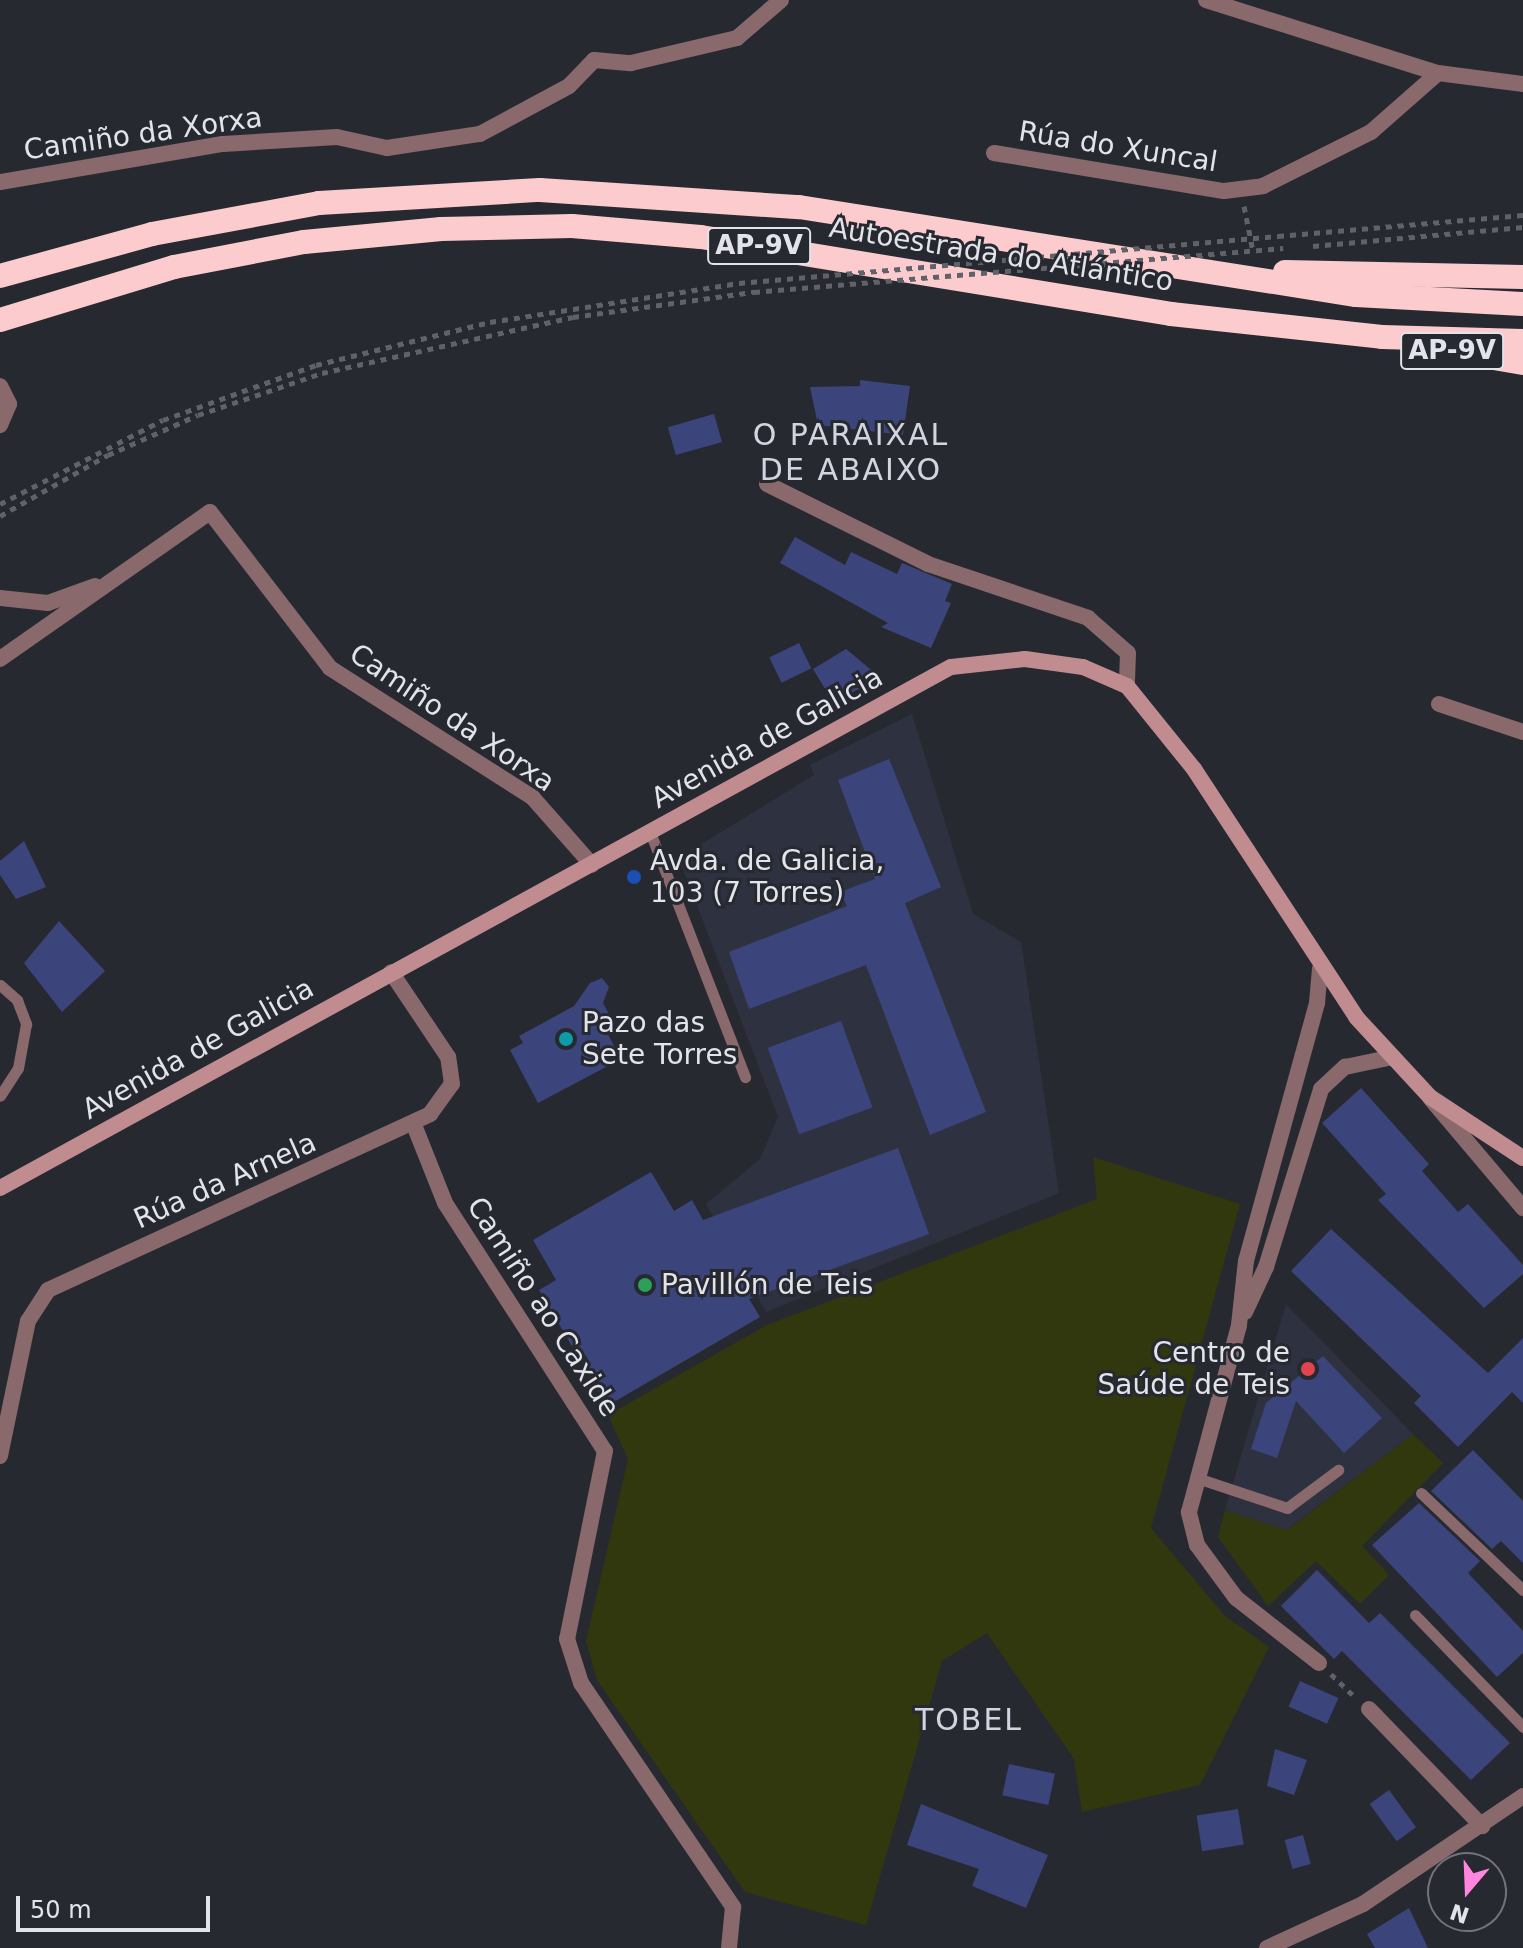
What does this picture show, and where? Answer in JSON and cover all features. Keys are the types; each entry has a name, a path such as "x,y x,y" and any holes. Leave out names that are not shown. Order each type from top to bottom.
{"highway":[{"name":"Autoestrada do Atlántico","path":"0,276 152,234 319,203 540,190 799,207 1356,295 1523,304"},
{"name":"Autoestrada do Atlántico","path":"0,320 174,267 304,242 441,229 572,226 701,237 1171,314 1382,337 1523,341"},
{"name":"AP-9V","path":"1181,269 1523,277"},
{"name":"AP-9V","path":"1382,337 1523,363"}],"main road":[{"name":"Avenida de Galicia","path":"1,1186 951,667 1025,659 1083,667 1127,686 1194,769 1320,968 1393,1057 1430,1097 1523,1158"}],"street":[{"name":"Camiño da Xorxa","path":"0,182 223,144 337,137 387,148 480,134 569,86 594,60 631,63 737,38 781,0"},
{"path":"1206,0 1438,73 1523,84"},
{"name":"Rúa do Xuncal","path":"994,153 1240,189 1263,186 1371,132 1438,73"},
{"path":"0,386 9,404 0,425"},
{"path":"767,484 928,564 1088,618 1128,653 1127,686"},
{"name":"Camiño da Xorxa","path":"0,659 210,512 330,668 533,798 592,865"},
{"name":"Camiño da Xorxa","path":"0,598 48,603 115,578"},
{"path":"1439,704 1523,732"},
{"path":"1319,1663 1236,1598 1197,1545 1189,1512 1239,1325 1246,1261 1317,1003 1320,968"},
{"name":"Rúa da Arnela","path":"0,1456 28,1321 48,1290 414,1125 452,1084 448,1057 391,972"},
{"path":"1239,1325 1266,1267 1321,1089 1345,1067 1393,1057"},
{"name":"Avenida de Galicia","path":"1430,1097 1523,1208"},
{"name":"Camiño ao Caxide","path":"414,1125 445,1203 605,1451 567,1639 581,1683 733,1907 729,1948"},
{"path":"1369,1709 1482,1826"},
{"path":"1267,1948 1363,1904 1523,1796"}],"lane":[{"path":"650,832 745,1077"},
{"path":"0,985 17,1000 26,1024 18,1068 0,1096"},
{"path":"1197,1478 1287,1508 1338,1470"},
{"path":"1421,1493 1523,1590"},
{"path":"1415,1615 1523,1727"}],"path":[{"path":"1240,189 1253,251"},
{"path":"0,504 163,420 316,365 490,322 739,283 1523,215"},
{"path":"1,515 108,455 198,415 322,373 573,317 754,292 1523,227"},
{"path":"1319,1663 1369,1709"}],"shaded area":[{"path":"912,714 973,914 1021,942 1059,1193 766,1312 706,1204 760,1159 778,1117 679,858 814,775 810,765"},
{"name":"Centro de Saúde de Teis","path":"1286,1304 1413,1434 1286,1530 1225,1510"}],"green space":[{"path":"1093,1157 1240,1204 1151,1528 1225,1616 1269,1647 1200,1785 1082,1812 1074,1759 987,1633 942,1661 866,1925 745,1892 597,1680 586,1641 628,1459 608,1415 767,1325 1097,1199"},
{"path":"1413,1434 1443,1463 1362,1546 1389,1575 1360,1604 1316,1561 1268,1606 1218,1537 1225,1510 1287,1530"}],"building":[{"path":"860,380 910,386 903,435 818,425 810,387 860,386"},
{"path":"714,414 722,442 676,455 668,427"},
{"path":"795,537 845,565 851,552 897,574 902,563 952,584 945,601 951,603 931,648 881,627 888,623 780,563"},
{"path":"799,643 811,668 782,683 769,657"},
{"path":"846,649 881,678 833,702 813,669"},
{"path":"889,759 941,887 905,903 986,1112 930,1135 866,965 749,1009 729,952 847,906 840,892 875,879 838,780"},
{"path":"24,841 46,887 16,899 0,875 0,861"},
{"path":"59,921 105,971 62,1012 24,963"},
{"name":"Pazo das Sete Torres","path":"602,978 609,987 603,1003 609,1014 600,1019 621,1059 538,1103 510,1050 523,1043 519,1036 574,1006 590,983"},
{"path":"841,1021 872,1107 799,1134 768,1048"},
{"path":"1361,1088 1429,1164 1422,1171 1458,1212 1468,1204 1523,1265 1523,1274 1484,1308 1378,1200 1386,1194 1322,1123"},
{"name":"Pavillón de Teis","path":"898,1148 929,1234 749,1299 760,1317 607,1406 539,1290 556,1280 533,1240 651,1172 674,1211 692,1200 703,1220"},
{"path":"1331,1229 1488,1373 1523,1338 1523,1403 1512,1392 1458,1447 1414,1403 1421,1396 1291,1271"},
{"path":"1323,1356 1382,1418 1344,1453 1296,1401 1277,1458 1251,1449 1266,1403"},
{"path":"1473,1450 1523,1501 1523,1563 1501,1541 1492,1549 1431,1491"},
{"path":"1419,1503 1480,1561 1468,1573 1523,1631 1523,1653 1497,1677 1372,1545"},
{"path":"1317,1570 1369,1623 1380,1613 1510,1743 1471,1780 1342,1651 1334,1659 1281,1606"},
{"path":"1300,1681 1338,1698 1327,1724 1289,1707"},
{"path":"1275,1749 1307,1760 1294,1795 1267,1786"},
{"path":"1009,1764 1055,1774 1048,1805 1002,1795"},
{"path":"1389,1790 1416,1827 1397,1841 1370,1804"},
{"path":"921,1804 1048,1855 1026,1908 972,1886 979,1869 907,1845"},
{"path":"1238,1809 1244,1845 1202,1851 1197,1816"},
{"path":"1303,1835 1311,1864 1292,1869 1285,1840"},
{"path":"1409,1908 1428,1948 1375,1948 1367,1934"}],"place":[{"name":"Avda. de Galicia, 103 (7 Torres)","path":"634,877"},
{"name":"Pazo das Sete Torres","path":"566,1039"},
{"name":"Pavillón de Teis","path":"645,1285"},
{"name":"Centro de Saúde de Teis","path":"1308,1369"}],"district":[{"name":"O PARAIXAL DE ABAIXO","path":"851,452"},
{"name":"TOBEL","path":"969,1720"}]}
